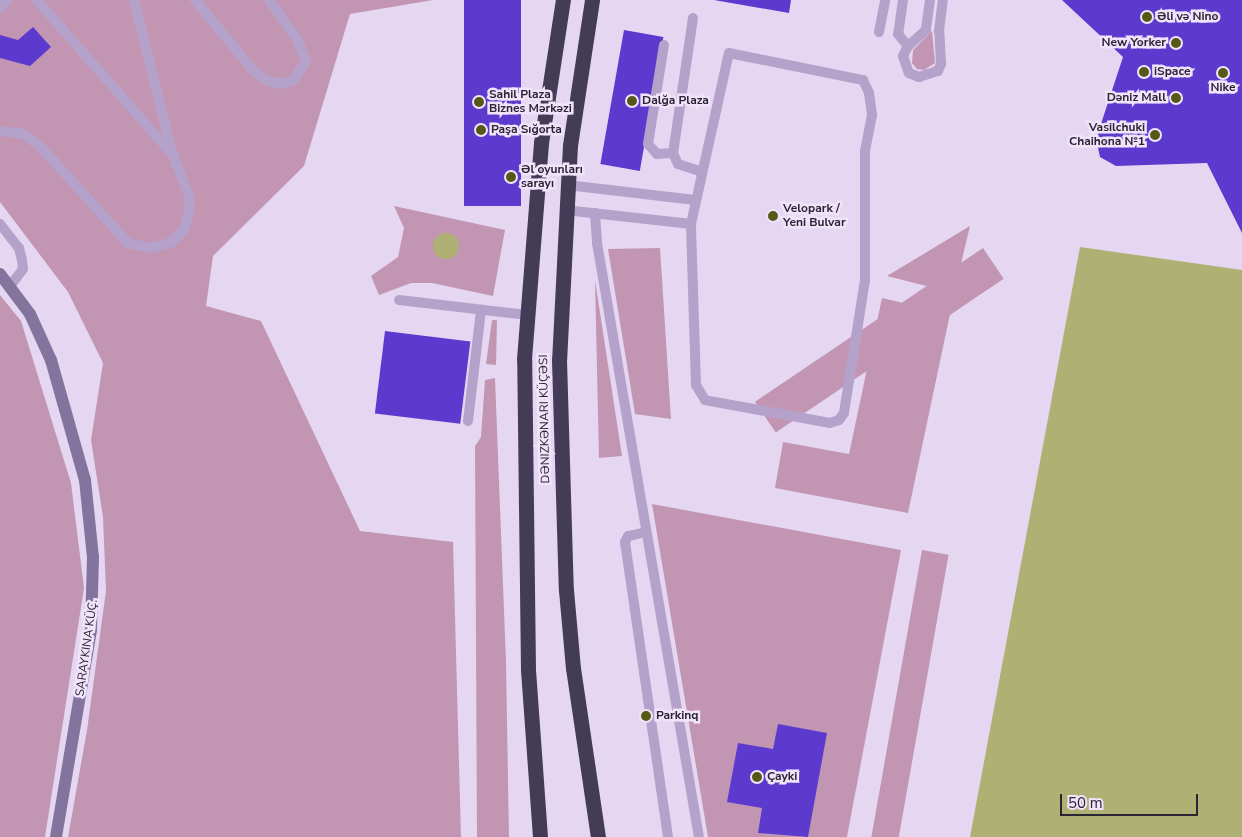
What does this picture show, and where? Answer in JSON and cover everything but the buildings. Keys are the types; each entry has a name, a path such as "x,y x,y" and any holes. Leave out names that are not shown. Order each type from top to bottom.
{"highway":[{"path":"540,837 526,592 523,408 527,315 541,143 563,0"},
{"path":"592,0 573,116 565,210 559,360 562,523 573,668 598,837"}],"street":[{"path":"0,274 10,286"},
{"name":"SARAYKINA KÜÇ.","path":"10,286 41,335 72,429 80,459 92,547 94,601 56,837"}],"lane":[{"path":"0,8 8,0"},
{"path":"38,0 173,155"},
{"path":"0,131 24,134 41,147 128,243 150,248 172,242 184,230 190,212 189,196 173,155 134,0"},
{"path":"195,0 253,70 266,80 280,84 294,80 306,61 297,39 269,0"},
{"path":"879,32 885,0"},
{"path":"903,0 898,34 908,46"},
{"path":"930,0 926,30 908,46 903,56 909,73 919,77 938,71 942,57 939,31 943,0"},
{"path":"693,18 673,153 678,164 702,172"},
{"path":"664,46 648,144 658,154 673,153"},
{"path":"729,53 863,80 867,86 872,115 865,151 865,280 844,413 839,420 830,423 705,400 699,394 695,368 697,328 692,224 695,200 702,172 729,53"},
{"path":"567,186 695,200"},
{"path":"565,210 692,224"},
{"path":"595,213 597,243 699,837"},
{"path":"0,224 19,248 22,260 23,269 10,286"},
{"path":"398,300 527,315"},
{"path":"468,421 482,310"},
{"path":"646,532 628,536 625,542 668,837"}],"shaded area":[{"path":"0,0 433,0 350,14 304,166 213,256 206,306 261,321 360,531 453,542 461,837 68,837 87,730 106,591 103,517 91,440 103,363 68,292 0,202"},
{"path":"932,31 935,63 924,70 917,69 912,63 913,50"},
{"path":"394,206 505,230 493,296 432,283 411,283 379,295 371,276 398,257 404,228"},
{"path":"970,226 954,293 887,276"},
{"path":"446,233 455,237 459,246 455,255 446,259 437,255 433,246 437,237"},
{"path":"1080,247 1242,270 1242,837 970,837"},
{"path":"660,248 671,419 635,414 608,249"},
{"path":"983,248 1004,279 776,432 755,402"},
{"path":"595,280 622,456 599,458"},
{"path":"0,295 21,321 71,483 84,588 45,837 0,837"},
{"path":"882,298 950,314 908,513 775,488 783,442 849,454"},
{"path":"492,320 497,320 496,365 486,364"},
{"path":"495,378 506,662 509,837 477,837 475,446 481,437 485,380"},
{"path":"652,504 901,550 847,837 708,837"},
{"path":"922,550 949,555 899,837 871,837"}],"place":[{"name":"Əli və Nino","path":"1147,17"},
{"name":"New Yorker","path":"1176,43"},
{"name":"iSpace","path":"1144,72"},
{"name":"Nike","path":"1223,73"},
{"name":"Dəniz Mall","path":"1176,98"},
{"name":"Dalğa Plaza","path":"632,101"},
{"name":"Sahil Plaza Biznes Mərkəzi","path":"479,102"},
{"name":"Paşa Sığorta","path":"481,130"},
{"name":"Vasilchuki Chaihona №1","path":"1155,135"},
{"name":"Əl oyunları sarayı","path":"511,177"},
{"name":"Velopark / Yeni Bulvar","path":"773,216"},
{"name":"Parkinq","path":"646,716"},
{"name":"Çayki","path":"757,777"}]}
